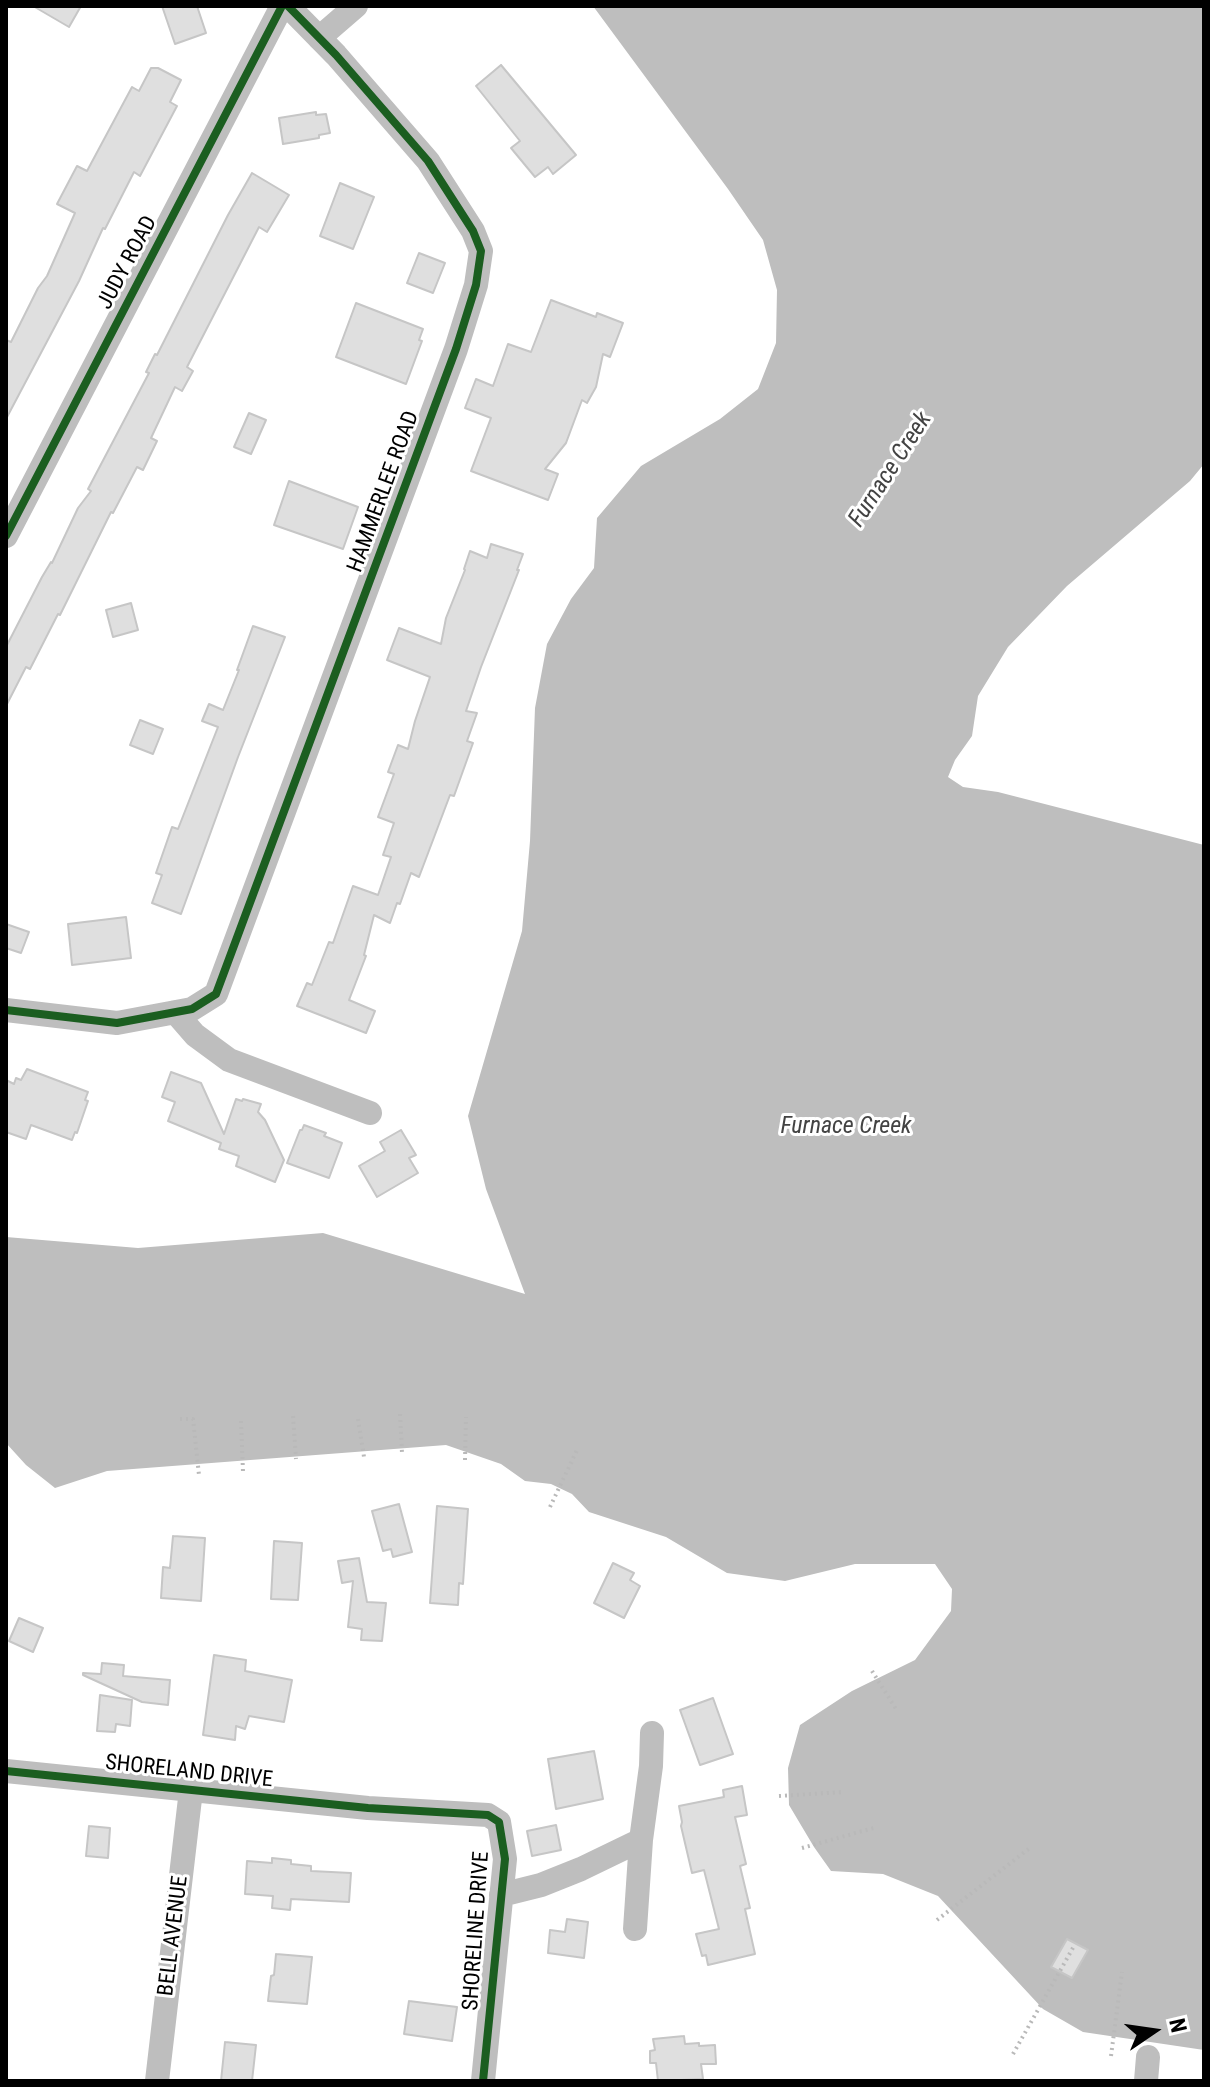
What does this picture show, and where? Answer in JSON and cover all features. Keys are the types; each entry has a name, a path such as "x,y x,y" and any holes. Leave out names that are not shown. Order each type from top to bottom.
{"street":[{"name":"HAMMERLEE ROAD","path":"6,1010 117,1023 192,1009 216,994 456,349 476,285 481,251 473,231 428,161 319,38 285,6"},
{"name":"JUDY ROAD","path":"6,536 285,6"},
{"path":"319,38 356,6"},
{"path":"175,1012 195,1035 229,1060 370,1113"},
{"path":"635,1929 652,1733"},
{"name":"SHORELAND DRIVE","path":"6,1771 368,1808"},
{"name":"BELL AVENUE","path":"157,2081 191,1790"},
{"name":"SHORELINE DRIVE","path":"368,1808 488,1815 499,1822 505,1859 483,2081"},
{"path":"501,1895 541,1885 641,1840"}],"path":[{"path":"400,1414 402,1453"},
{"path":"293,1416 296,1459"},
{"path":"465,1460 466,1417"},
{"path":"180,1419 193,1419 199,1475"},
{"path":"358,1419 364,1457"},
{"path":"241,1421 243,1472"},
{"path":"550,1507 577,1450"},
{"path":"872,1671 896,1709"},
{"path":"779,1796 843,1792"},
{"path":"802,1848 877,1827"},
{"path":"937,1920 1031,1847"},
{"path":"1013,2054 1074,1946"},
{"path":"1111,2056 1122,1972"}],"water":[{"name":"Furnace Creek","path":"593,6 1204,6 1204,464 1190,481 1067,586 1008,647 978,696 972,736 955,760 948,777 963,787 998,792 1204,845 1204,2050 1083,2032 1043,2009 938,1896 883,1874 831,1871 789,1805 788,1768 800,1725 852,1691 915,1660 951,1611 952,1589 935,1564 855,1564 785,1581 727,1573 666,1537 589,1512 572,1494 551,1484 525,1481 501,1464 446,1445 107,1471 55,1488 26,1465 6,1443 6,1237 138,1248 323,1233 525,1294 486,1189 468,1116 522,931 530,841 535,708 547,644 571,599 594,568 597,518 641,466 720,419 758,389 776,343 777,290 763,240"}],"building":[{"path":"33,6 81,6 69,27"},
{"path":"162,6 197,6 206,33 175,44"},
{"path":"501,65 576,155 553,174 548,167 535,177 511,148 520,141 476,86"},
{"path":"151,68 158,68 181,80 170,102 177,106 140,176 134,172 103,228 79,281 6,419 6,340 11,342 47,276 75,213 57,204 77,166 87,171 132,87 139,91"},
{"path":"316,112 316,115 326,114 330,133 283,144 279,118"},
{"path":"252,173 289,195 267,232 259,227 187,367 193,371 182,391 175,387 151,438 157,441 143,470 137,467 60,615 30,669 26,667 6,706 6,647 78,508 91,491 88,489 149,373 146,372 155,354"},
{"path":"340,183 374,197 353,249 320,236"},
{"path":"419,253 445,263 433,293 407,283"},
{"path":"551,300 596,317 597,313 623,323 610,357 603,354 596,387 587,403 582,400 566,443 545,469 558,474 548,500 471,471 491,418 465,408 476,379 493,386 508,344 531,352"},
{"path":"356,303 423,329 419,340 422,341 406,384 336,357"},
{"path":"249,413 266,420 251,454 234,447"},
{"path":"289,481 358,507 343,549 274,525"},
{"path":"491,544 523,554 519,570 466,711 477,713 467,741 473,743 454,796 450,795 419,877 411,873 390,923 374,915 366,956 349,1000 375,1011 366,1033 297,1006 307,983 312,985 329,942 333,943 353,886 378,895 391,857 383,855 394,823 378,817 394,774 388,772 398,745 408,749 430,677 387,660 399,628 441,644 446,618 470,551 487,558"},
{"path":"131,603 138,630 113,637 106,610"},
{"path":"253,626 285,637 181,914 152,903 162,875 156,873 172,827 178,829 218,727 202,721 209,704 223,710"},
{"path":"140,720 163,729 153,754 130,745"},
{"path":"126,917 131,958 72,965 68,924"},
{"path":"6,924 29,932 21,953 6,948"},
{"path":"27,1069 88,1092 85,1100 88,1101 72,1140 31,1125 26,1139 6,1132 6,1080 14,1084 16,1078 21,1080"},
{"path":"171,1072 201,1083 224,1134 236,1099 261,1104 258,1112 284,1160 275,1182 236,1166 239,1156 219,1149 221,1143 168,1121 175,1102 162,1097"},
{"path":"304,1125 342,1143 329,1178 287,1163"},
{"path":"401,1130 416,1155 409,1158 418,1173 377,1197 359,1166 385,1151 380,1142"},
{"path":"399,1504 412,1552 393,1557 391,1549 383,1551 372,1511"},
{"path":"437,1506 468,1509 463,1584 459,1583 458,1605 430,1603"},
{"path":"173,1536 205,1538 201,1601 161,1598 163,1567 170,1568"},
{"path":"274,1541 302,1543 298,1600 271,1599"},
{"path":"359,1558 367,1602 386,1603 382,1641 361,1640 362,1629 348,1627 353,1581 342,1583 338,1561"},
{"path":"613,1563 634,1573 630,1580 640,1586 624,1618 594,1603"},
{"path":"19,1618 43,1628 33,1652 9,1641"},
{"path":"214,1655 246,1660 245,1671 292,1680 284,1722 249,1716 245,1729 236,1726 235,1740 203,1735"},
{"path":"102,1663 124,1665 123,1676 170,1680 168,1705 142,1702 83,1675 101,1674"},
{"path":"100,1695 132,1700 130,1726 116,1724 115,1732 97,1731"},
{"path":"713,1698 733,1754 700,1765 680,1710"},
{"path":"594,1751 603,1799 556,1809 548,1759"},
{"path":"742,1786 747,1815 735,1817 746,1864 740,1866 750,1908 745,1909 755,1954 708,1965 696,1934 719,1929 704,1870 692,1873 679,1806 724,1797 723,1790"},
{"path":"556,1825 561,1850 532,1856 527,1831"},
{"path":"89,1826 110,1828 108,1858 86,1856"},
{"path":"272,1858 311,1866 311,1871 351,1873 349,1902 291,1899 290,1910 272,1908 273,1896 245,1894 247,1861 272,1863"},
{"path":"567,1919 588,1922 584,1958 548,1953 550,1930 565,1932"},
{"path":"1067,1939 1088,1950 1072,1978 1051,1967"},
{"path":"276,1954 312,1957 307,2004 268,2001"},
{"path":"409,2001 457,2007 452,2041 404,2034"},
{"path":"684,2036 685,2044 715,2045 716,2064 701,2064 703,2079 658,2081 656,2063 650,2063 650,2051 655,2050 653,2039"},
{"path":"225,2042 256,2045 252,2081 221,2081"}],"cycle path":[{"path":"6,536 282,6"},
{"path":"6,1010 117,1023 192,1009 216,994 456,349 476,285 481,251 473,231 428,161 336,55 288,6"},
{"path":"6,1771 368,1808 488,1815 499,1822 505,1859 483,2081"}]}
